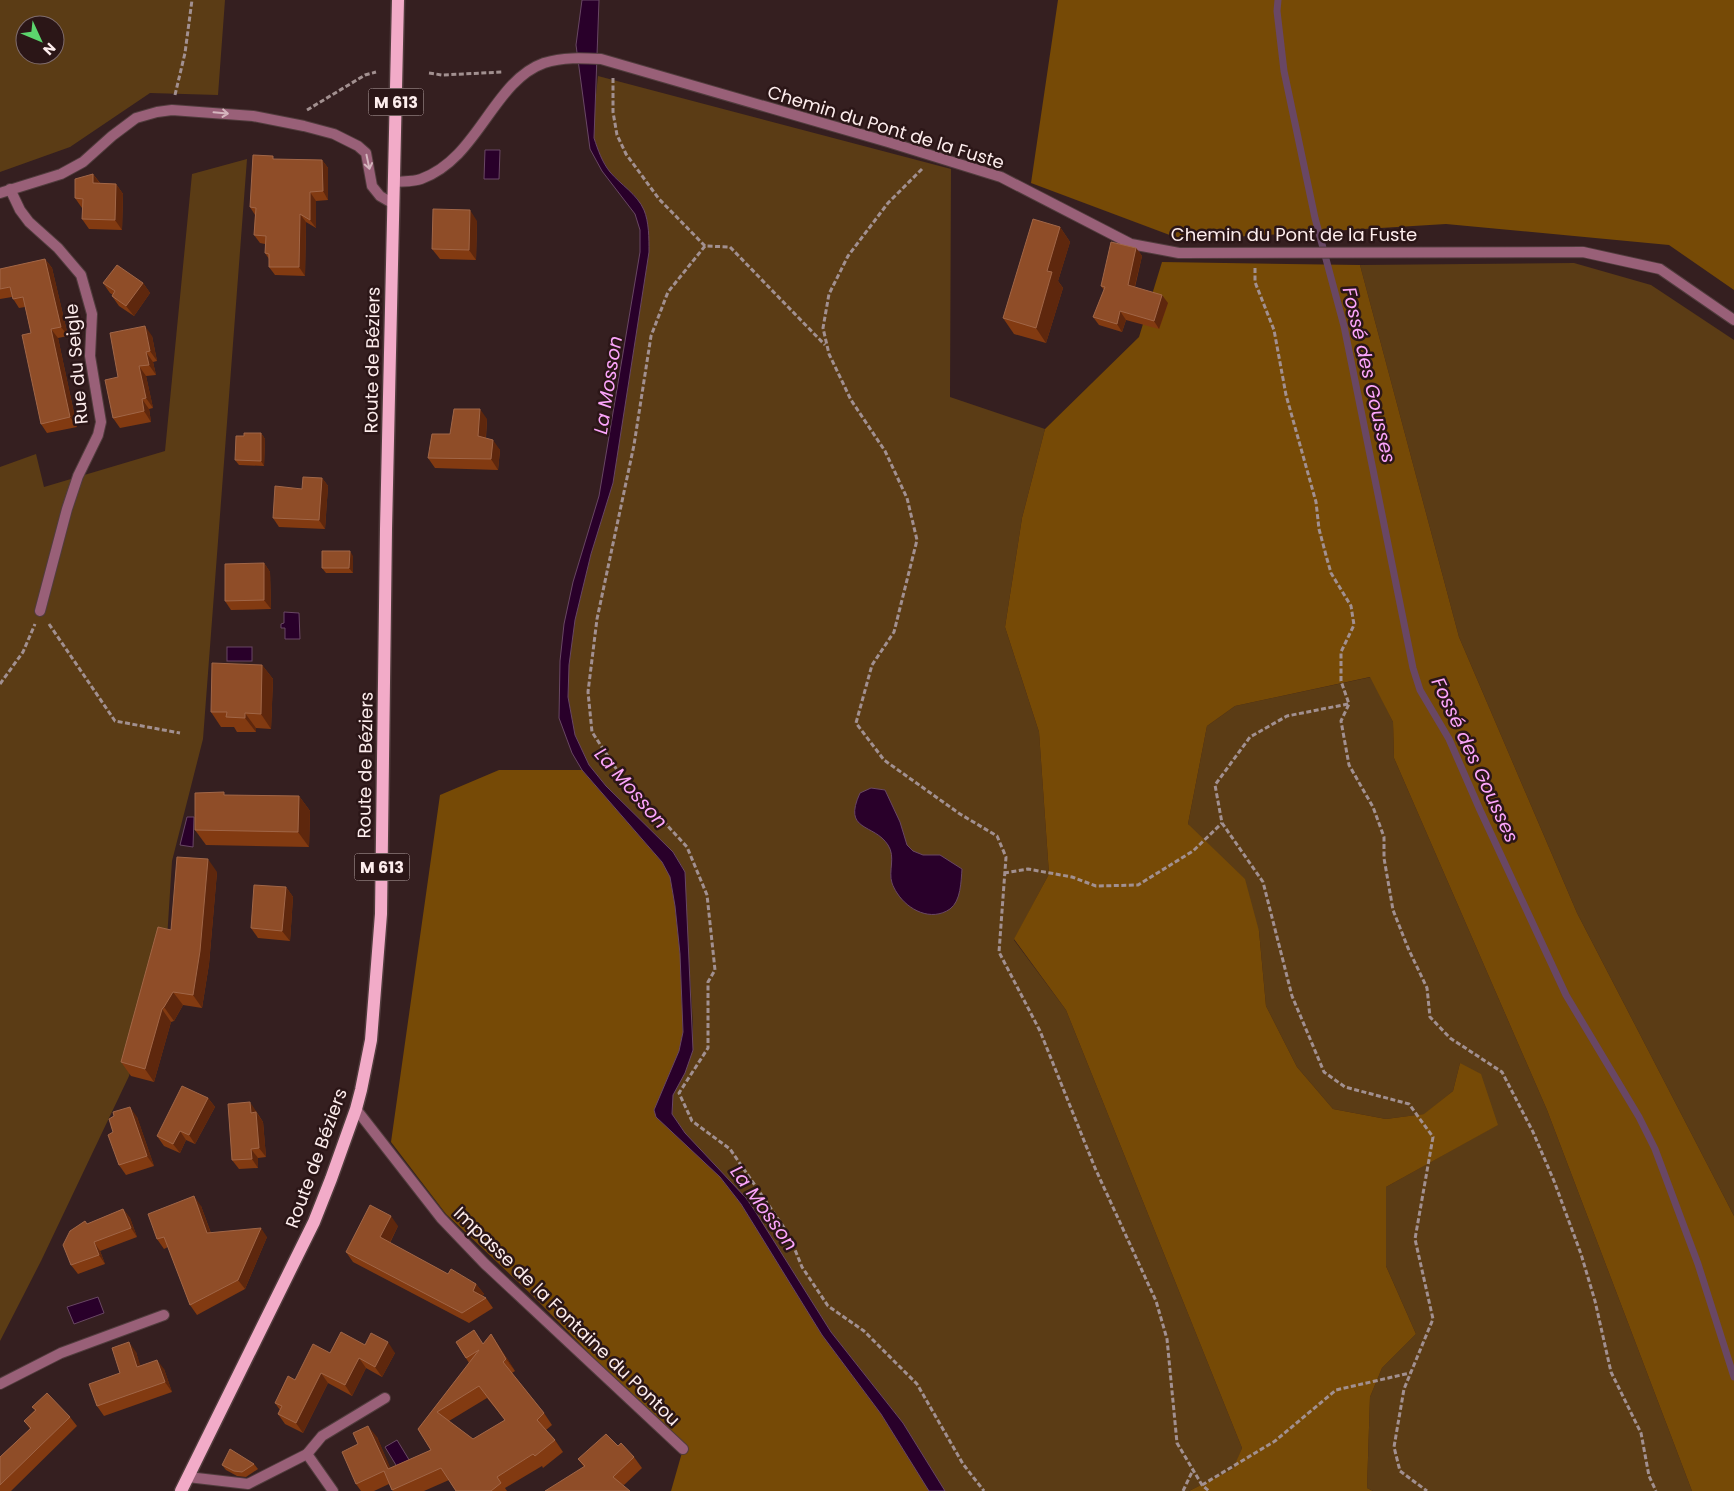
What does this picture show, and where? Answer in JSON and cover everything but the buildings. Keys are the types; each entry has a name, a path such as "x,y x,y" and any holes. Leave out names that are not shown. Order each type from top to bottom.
{"main road":[{"name":"Route de Béziers","path":"181,1491 314,1222 356,1109 371,1040 381,914 392,203 398,0"}],"street":[{"name":"Chemin du Pont de la Fuste","path":"522,75 544,63 572,57 601,59 1001,177 1131,244 1179,253 1583,252 1660,269 1734,320"},
{"path":"394,182 420,180 442,167 465,148 501,99 522,75"},
{"path":"5,191 61,174 83,162 136,118 172,110 253,116 287,122 334,134 358,146 366,153 372,186 380,196 392,203"},
{"name":"Rue du Seigle","path":"5,191 29,222 58,248 81,275 92,314 90,356 101,422 98,435 78,476 67,509 40,612"},
{"name":"Impasse de la Fontaine du Pontou","path":"356,1109 441,1218 485,1264 683,1449"},
{"path":"0,1384 61,1353 164,1315"},
{"path":"188,1478 248,1484 307,1454 322,1436 385,1398"},
{"path":"307,1454 333,1491"}],"path":[{"path":"172,110 185,53 192,0"},
{"path":"613,63 613,112 617,135 626,154 659,199 705,246 730,247 827,347"},
{"path":"287,122 365,75 376,72"},
{"path":"429,73 442,75 510,72 522,75"},
{"path":"935,156 888,203 848,256 829,294 823,328 828,354 851,400 886,451 907,498 917,540 894,632 872,665 856,723 884,760 960,814 998,836 1006,856 999,952 1040,1031 1095,1168 1156,1301 1167,1339 1177,1443 1202,1485 1209,1491"},
{"path":"705,246 668,292 651,336 634,445 597,619 588,692 592,732 619,773 687,847 706,895 715,970 708,982 708,1048 678,1093 692,1121 730,1149 789,1235 802,1267 828,1306 864,1331 917,1384 963,1464 984,1491"},
{"path":"1255,254 1255,282 1274,330 1286,395 1316,502 1319,529 1331,573 1351,606 1354,625 1341,652 1341,681 1349,704 1341,722 1349,765 1373,807 1384,837 1384,858 1393,910 1427,988 1430,1018 1450,1038 1502,1072 1533,1132 1554,1181 1581,1254 1595,1301 1611,1372 1642,1433 1648,1476 1656,1491"},
{"path":"0,684 23,652 40,612"},
{"path":"40,612 115,721 180,733"},
{"path":"1349,704 1287,716 1250,737 1215,784 1222,823 1263,882 1292,996 1324,1072 1345,1087 1409,1104 1433,1137 1416,1239 1433,1319 1404,1389 1394,1447 1400,1472 1427,1491"},
{"path":"1004,873 1028,869 1072,877 1096,886 1138,884 1193,851 1222,823"},
{"path":"1202,1485 1275,1442 1336,1390 1410,1373"},
{"path":"1183,1491 1193,1470"}],"shaded area":[{"path":"0,0 225,0 218,95 150,93 70,147 0,172"},
{"path":"582,0 599,0 594,138 600,156 607,168 637,199 644,210 648,225 649,252 613,483 591,554 575,620 569,665 568,697 575,735 589,765 606,786 673,852 685,872 693,1050 685,1073 673,1095 672,1114 685,1133 746,1198 831,1332 903,1423 945,1491 929,1491 881,1414 822,1335 741,1204 720,1177 656,1117 654,1110 679,1051 683,1032 680,954 670,877 662,862 582,770 572,753 559,718 560,661 564,624 573,582 599,496 640,252 640,230 635,214 602,171 590,149 576,45"},
{"path":"1058,0 1734,0 1734,290 1669,245 1446,224 1183,240 1031,183"},
{"path":"598,76 951,169 950,397 1045,429 1022,518 1005,627 1039,732 1049,874 1014,940 1066,1010 1242,1448 1234,1469 1189,1491 945,1491 903,1423 831,1332 755,1211 685,1133 672,1114 673,1095 685,1073 693,1050 683,868 673,852 606,786 589,765 575,735 568,697 569,665 575,620 591,554 613,483 649,252 643,209 637,198 609,171 600,155 594,138 593,123"},
{"path":"485,150 500,150 499,179 484,179"},
{"path":"247,159 203,739 172,861 167,939 129,1076 41,1261 0,1341 0,467 36,454 44,487 165,451 192,174"},
{"path":"1162,262 1360,265 1459,637 1577,913 1734,1216 1734,1491 1692,1491 1547,1110 1394,758 1393,722 1370,677 1235,706 1207,726 1188,824 1245,879 1259,931 1266,1006 1297,1067 1333,1109 1386,1119 1424,1114 1453,1091 1460,1063 1481,1074 1498,1125 1386,1187 1386,1266 1416,1334 1382,1368 1370,1397 1367,1488 1373,1491 1189,1491 1233,1469 1242,1448 1066,1010 1014,939 1049,874 1039,732 1005,627 1022,518 1045,429 1139,337"},
{"path":"1574,263 1651,285 1734,340 1734,1216 1577,913 1459,637 1360,265"},
{"path":"284,612 299,613 300,639 285,639 285,628 281,628 281,624 284,623"},
{"path":"227,647 252,647 252,661 227,661"},
{"path":"1371,677 1393,722 1394,758 1547,1110 1692,1491 1373,1491 1367,1488 1370,1397 1382,1368 1416,1334 1386,1266 1386,1187 1497,1125 1460,1063 1453,1091 1425,1114 1386,1119 1333,1109 1297,1067 1266,1006 1259,931 1188,824 1207,726 1235,706"},
{"path":"499,770 582,770 662,862 670,877 675,906 680,954 683,1032 679,1051 654,1110 720,1177 741,1204 822,1335 881,1414 929,1491 671,1491 683,1449 533,1296 446,1214 391,1142 440,795"},
{"path":"871,788 885,790 900,822 907,845 913,851 923,855 940,855 962,869 958,896 950,909 943,913 935,914 920,912 907,904 897,893 891,878 891,854 888,845 882,838 857,821 855,814 855,806 860,793"},
{"path":"187,817 194,817 193,847 180,845"},
{"path":"98,1297 104,1313 74,1324 67,1307"},
{"path":"397,1440 411,1463 399,1470 385,1447"}],"waterway":[{"name":"Fossé des Gousses","path":"1278,0 1277,11 1284,71 1315,218 1344,326 1413,668 1420,690 1449,739 1566,995 1639,1117 1655,1149 1698,1264 1734,1377"}],"water label":[{"name":"La Mosson","path":"608,385"},
{"name":"La Mosson","path":"631,788"},
{"name":"La Mosson","path":"764,1208"}]}
